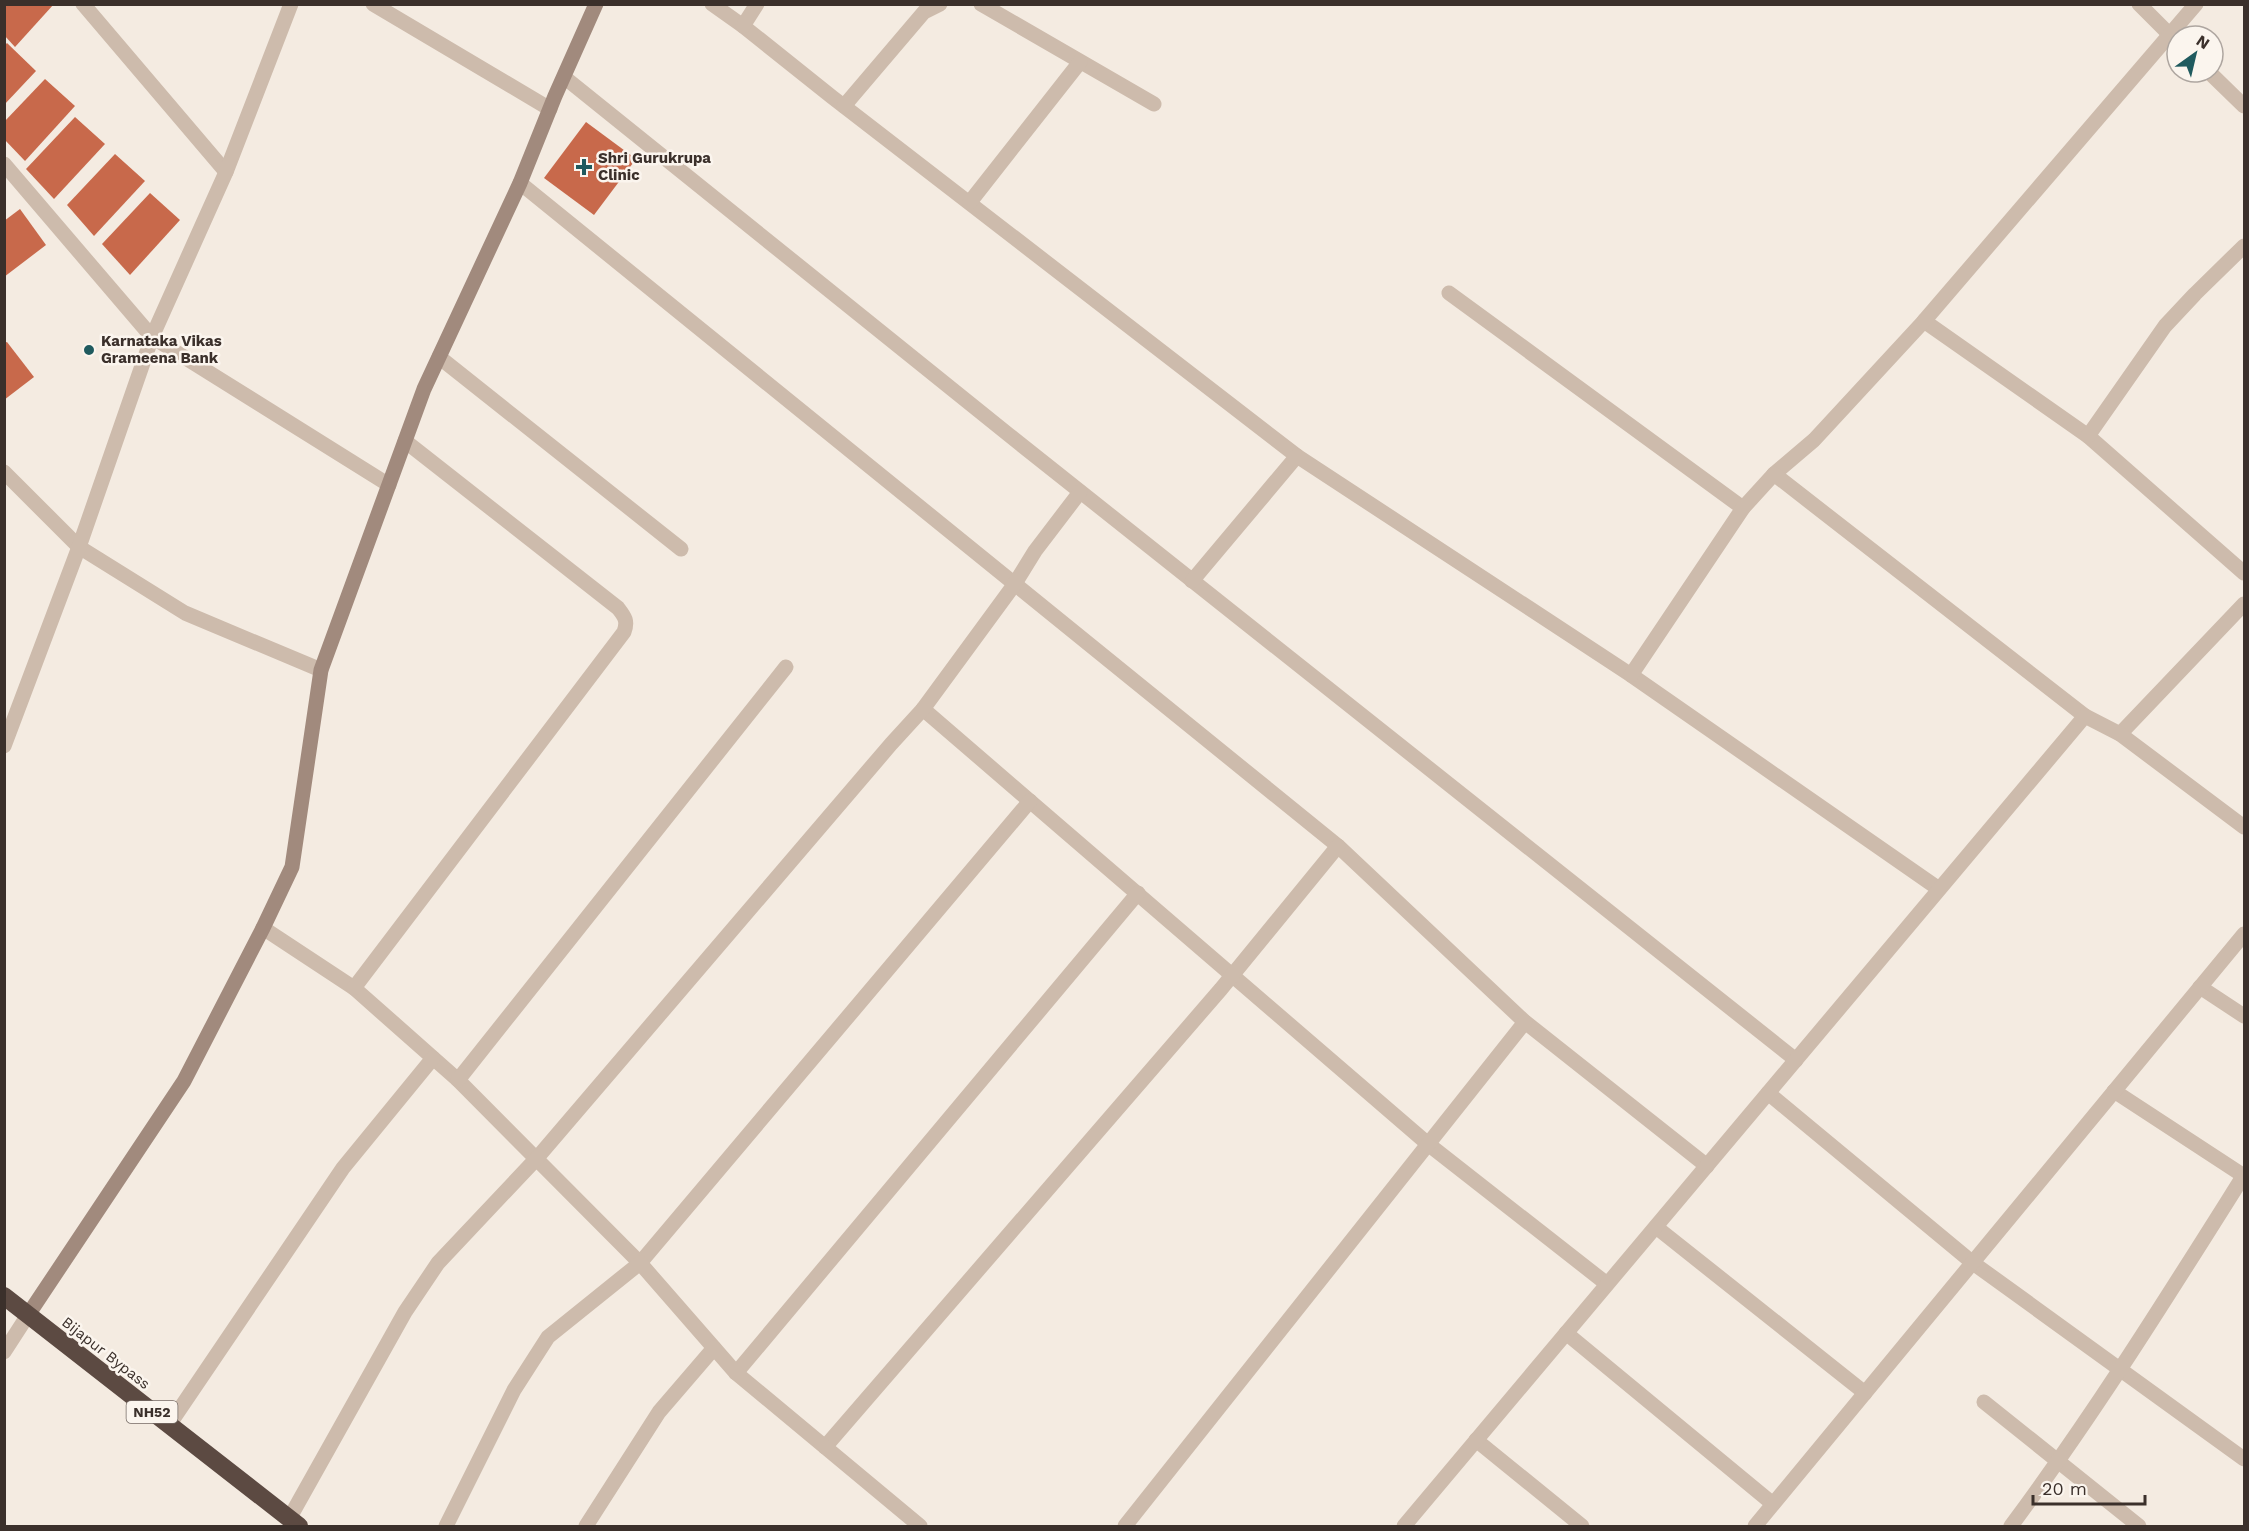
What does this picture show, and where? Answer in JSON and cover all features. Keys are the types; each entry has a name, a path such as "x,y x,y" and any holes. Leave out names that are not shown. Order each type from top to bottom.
{"highway":[{"name":"Bijapur Bypass","path":"4,1296 294,1523"}],"street":[{"path":"83,4 226,172"},
{"path":"4,746 79,547 152,336 226,172 291,4"},
{"path":"373,4 550,109"},
{"path":"4,1352 184,1081 292,867 321,670 424,389 520,183 596,4"},
{"path":"712,4 1297,456 1631,675 1939,889"},
{"path":"743,26 757,4"},
{"path":"844,106 924,12 940,4"},
{"path":"981,4 1155,104"},
{"path":"2139,4 2165,30"},
{"path":"2182,24 2196,4"},
{"path":"1631,675 1743,508 1774,474 1814,440 1924,321 2165,47"},
{"path":"970,202 1080,62"},
{"path":"564,77 1080,492 1796,1060"},
{"path":"2221,84 2244,106"},
{"path":"4,164 152,336 389,485"},
{"path":"520,183 1338,846 1525,1022 1707,1166"},
{"path":"2088,436 2165,326 2244,246"},
{"path":"1449,293 1743,508"},
{"path":"1924,321 2088,436 2244,573"},
{"path":"439,357 681,549"},
{"path":"354,987 617,642 627,624 626,618 618,608 405,441"},
{"path":"1192,581 1297,456"},
{"path":"4,472 79,547 185,613 321,670"},
{"path":"1774,474 2085,716 2120,734 2243,824"},
{"path":"294,1523 405,1312 438,1263 537,1158 923,709 1014,585 1035,551 1080,492"},
{"path":"2120,734 2244,604"},
{"path":"458,1080 786,667"},
{"path":"923,709 1428,1144 1607,1284"},
{"path":"1404,1527 2085,716"},
{"path":"446,1527 514,1390 548,1337 640,1263 1030,801"},
{"path":"825,1448 1233,975 1338,846"},
{"path":"736,1373 1138,893"},
{"path":"263,928 354,987 458,1080 640,1263 736,1373 920,1527"},
{"path":"1755,1527 2244,934"},
{"path":"2200,987 2244,1016"},
{"path":"1125,1527 1525,1022"},
{"path":"169,1425 343,1168 433,1058"},
{"path":"2011,1527 2059,1462 2121,1370 2244,1175 2114,1091"},
{"path":"1768,1093 1973,1263 2244,1459"},
{"path":"1656,1227 1865,1393"},
{"path":"1566,1333 1773,1504"},
{"path":"586,1527 659,1412 714,1348"},
{"path":"1984,1402 2139,1527"},
{"path":"1476,1440 1582,1527"}],"building":[{"path":"4,4 54,4 15,47 4,35"},
{"path":"7,43 36,71 4,105 4,46"},
{"path":"45,79 75,106 25,161 4,139 4,122"},
{"path":"75,117 105,144 54,199 26,169"},
{"path":"586,122 636,159 594,215 544,178"},
{"path":"115,154 145,181 94,236 67,205"},
{"path":"150,193 180,220 130,275 102,244"},
{"path":"20,209 46,245 4,277 4,221"},
{"path":"7,342 34,377 4,400 4,343"}],"place":[{"name":"Shri Gurukrupa Clinic","path":"584,167"},
{"name":"Karnataka Vikas Grameena Bank","path":"89,350"}]}
